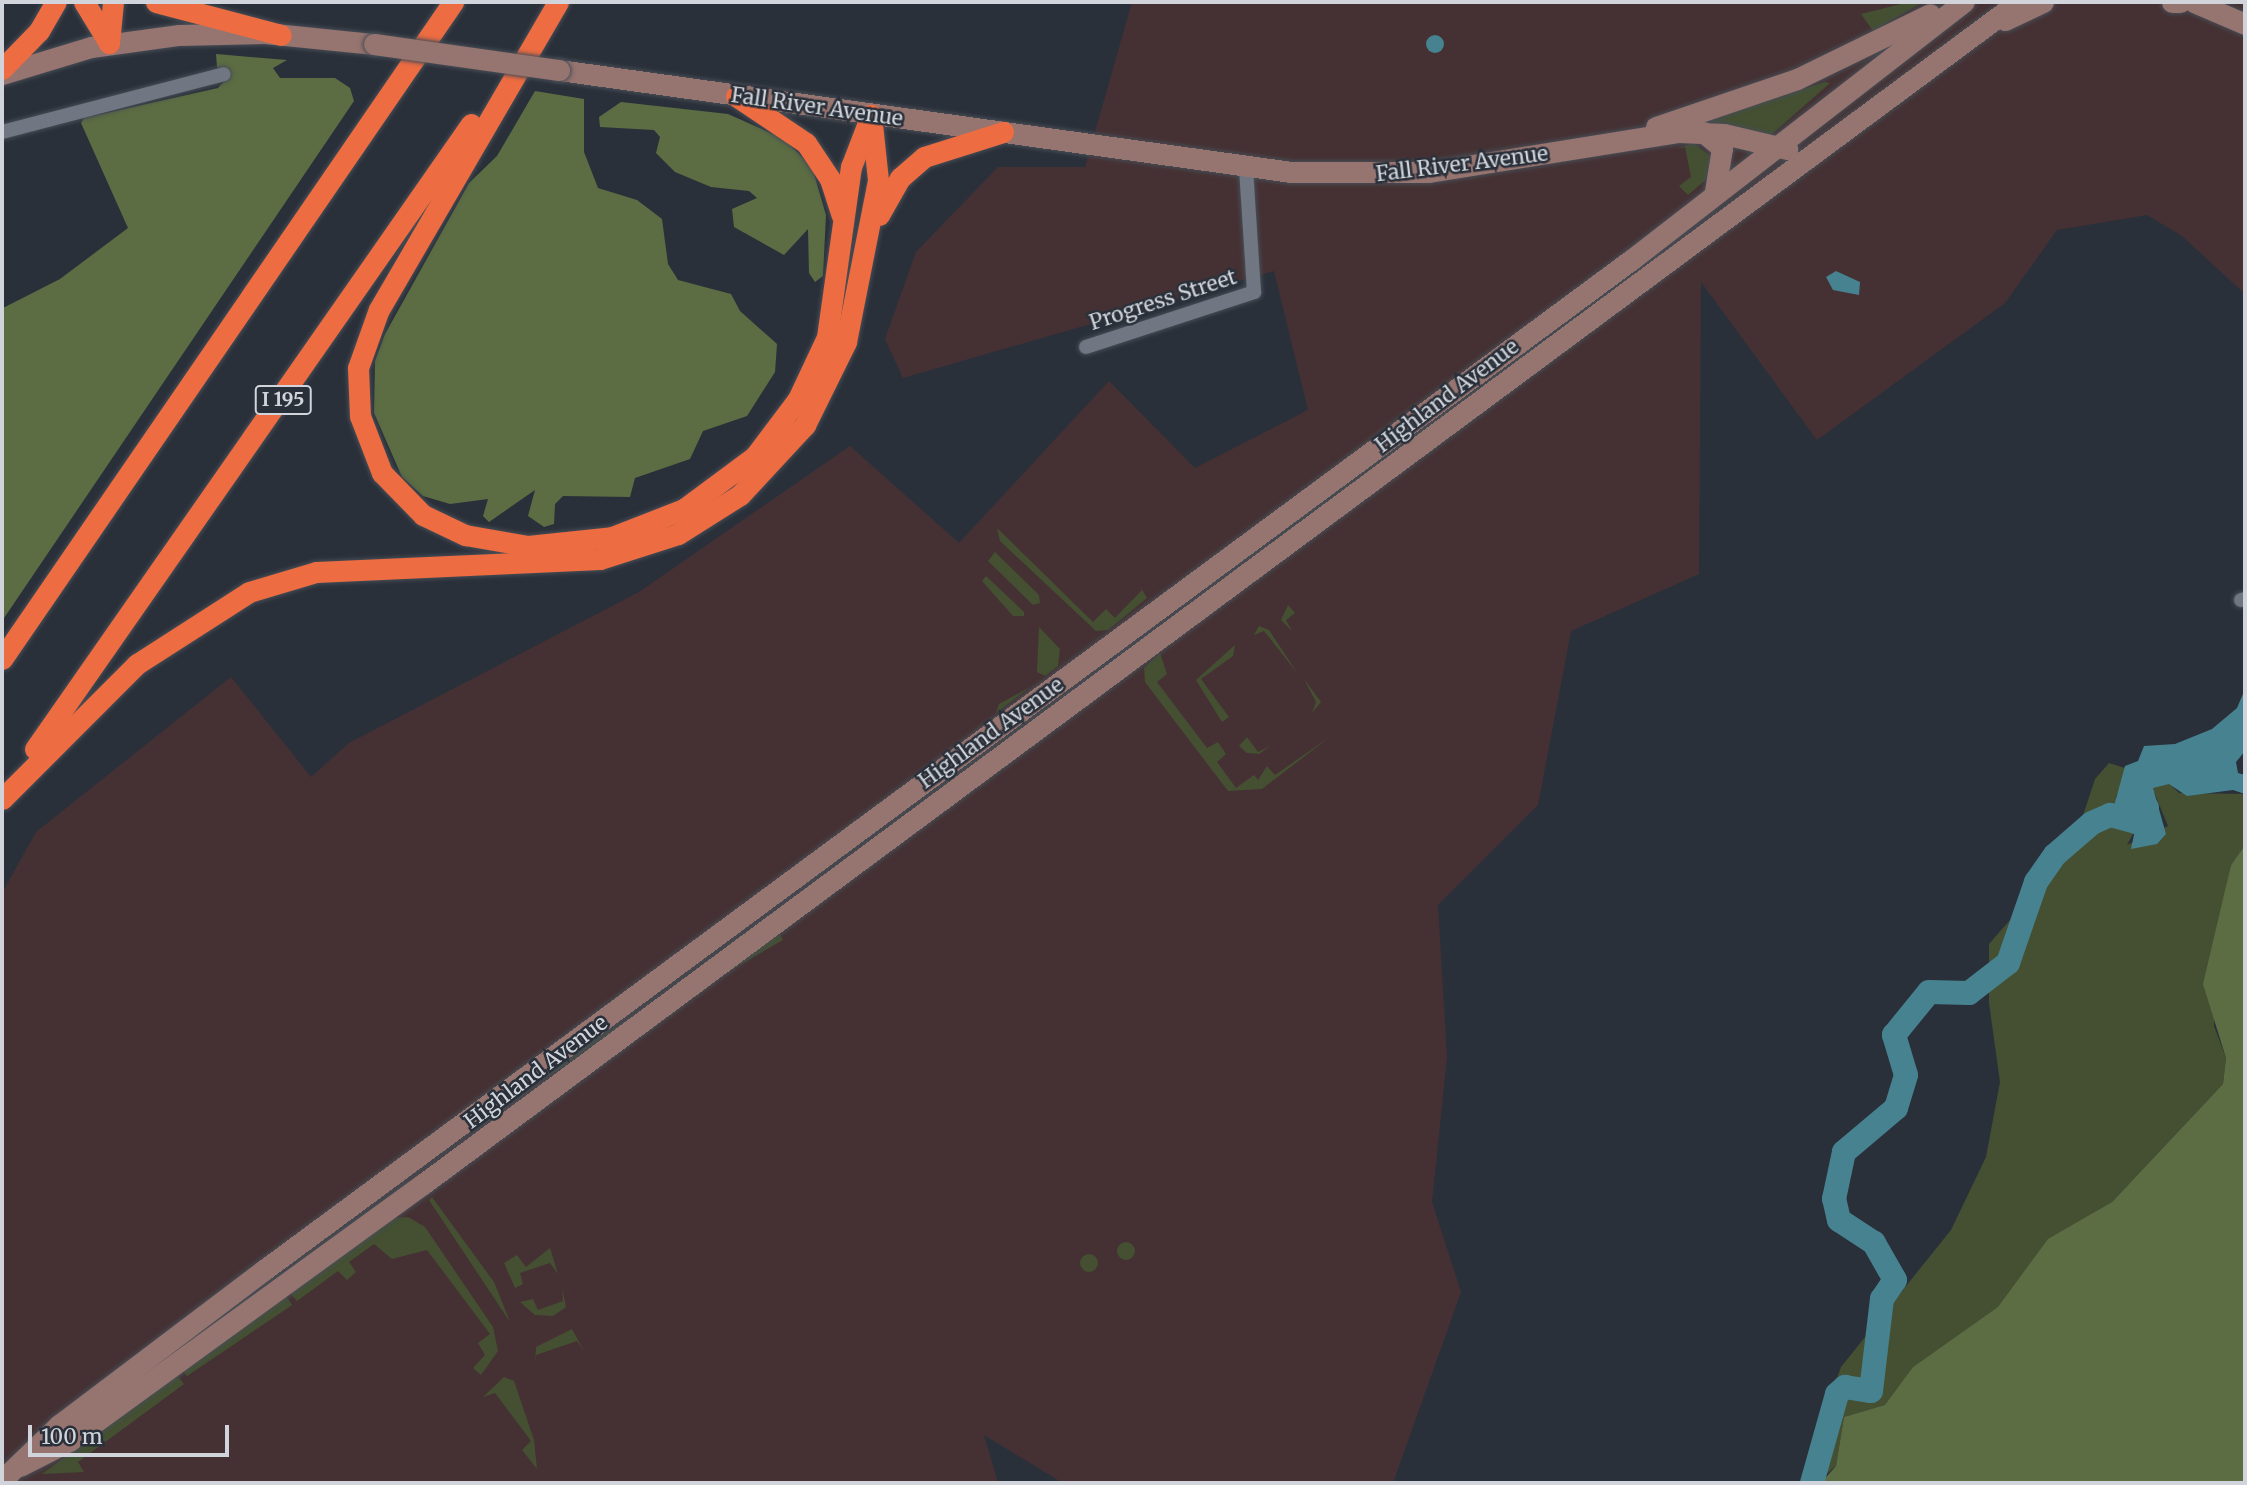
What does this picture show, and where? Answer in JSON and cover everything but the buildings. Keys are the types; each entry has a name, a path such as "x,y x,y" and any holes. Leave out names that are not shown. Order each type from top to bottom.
{"highway":[{"path":"2,71 39,32 56,2"},
{"path":"84,2 109,43"},
{"path":"109,43 113,2"},
{"path":"156,2 281,34"},
{"path":"395,86 441,2"},
{"path":"2,659 453,2"},
{"path":"557,2 392,286 361,353 358,401 368,447 390,484 423,515 479,540 562,545 643,527 714,491 767,443 814,369 835,304 843,218 856,145 871,115"},
{"name":"I 195","path":"2,793 180,549 557,2"},
{"path":"736,96 806,143 830,179 843,218"},
{"path":"2,799 150,653 262,587 331,571 583,562 647,547 709,517 768,470 815,410 846,342 879,169 871,115"},
{"path":"861,274 881,211 908,169 942,148 1003,132"}],"main road":[{"name":"Fall River Avenue","path":"1634,137 1797,79 1953,2"},
{"name":"Highland Avenue","path":"2,1480 20,1466 59,1425 264,1270 1776,147 1964,2"},
{"path":"1963,42 2018,2"},
{"path":"1963,42 2043,2"},
{"path":"2172,2 2180,2"},
{"path":"2194,2 2245,24"},
{"name":"Fall River Avenue","path":"2,71 109,43 200,33 281,34 559,69 1246,167 1360,176 1429,172 1634,137 1703,132 1776,147 1816,149"},
{"name":"Highland Avenue","path":"20,1466 69,1441 423,1184 1963,42"},
{"path":"1703,132 1722,148 1716,191"}],"street":[{"path":"2,132 224,74"},
{"name":"Progress Street","path":"1086,348 1254,292 1246,167"}],"shaded area":[{"path":"1132,2 2245,2 2245,294 2182,236 2147,215 2057,230 2005,303 1817,440 1701,282 1699,574 1571,631 1538,805 1438,905 1447,1057 1432,1202 1461,1292 1393,1483 1063,1483 984,1435 998,1483 2,1483 2,893 36,832 231,677 311,777 349,743 639,592 850,446 959,543 1109,381 1195,468 1308,410 1274,271 903,378 885,339 916,252 998,167 1085,167"}],"green space":[{"path":"1909,2 1923,2 1873,31 1861,14"},
{"path":"216,54 287,60 273,68 280,78 335,78 350,88 354,101 2,621 3,308 60,279 128,228 81,123 84,118 218,88 230,75 217,67"},
{"path":"1825,82 1830,83 1770,136 1704,121"},
{"path":"535,91 584,99 584,152 598,188 637,200 662,219 668,264 678,280 731,294 740,311 777,344 775,372 747,416 703,431 690,459 635,478 630,497 563,496 555,504 554,524 544,527 528,516 535,490 489,522 483,516 488,499 450,504 423,496 402,477 374,413 375,361 385,334 469,183 497,156"},
{"path":"621,102 728,114 784,139 812,167 826,215 823,276 815,282 809,273 808,229 784,255 734,227 732,209 757,198 749,191 711,187 675,172 656,153 660,137 654,130 600,127 599,117"},
{"path":"1693,143 1712,157 1709,177 1688,195 1679,186 1691,177 1685,147 1675,149"},
{"path":"997,528 1093,622 1106,609 1115,618 1142,590 1136,579 1147,598 1108,630 1096,631 1000,541"},
{"path":"995,552 1039,595 1040,603 1033,605 988,561"},
{"path":"986,576 1024,612 1024,616 1013,616 982,581"},
{"path":"1288,605 1295,613 1286,620 1292,631 1281,620"},
{"path":"1259,626 1269,630 1298,674 1264,631 1254,635"},
{"path":"1039,627 1060,649 1058,666 1045,676 1037,672"},
{"path":"1235,645 1233,656 1201,679 1229,717 1222,722 1196,680"},
{"path":"1160,653 1167,674 1157,682 1207,748 1218,742 1226,754 1217,762 1236,788 1254,775 1258,780 1267,766 1275,775 1331,736 1262,789 1228,791 1145,682 1144,668"},
{"path":"1304,679 1321,702 1312,713 1316,702"},
{"path":"1030,687 996,713 999,704"},
{"path":"1247,737 1258,752 1270,746 1259,754 1247,753 1239,746"},
{"path":"2109,763 2128,769 2116,797 2120,815 2135,830 2127,845 2168,826 2152,787 2169,783 2179,793 2245,794 2245,845 2231,865 2218,926 2214,1026 2226,1058 2223,1084 2112,1202 2048,1240 1999,1307 1913,1367 1886,1405 1844,1417 1836,1466 1822,1478 1825,1412 1841,1367 1951,1230 1986,1157 2000,1082 1989,1003 1989,944 2072,849 2095,779"},
{"path":"2245,845 2245,1483 1821,1483 1836,1466 1844,1417 1885,1405 1913,1367 1998,1307 2048,1239 2112,1202 2223,1084 2226,1058 2203,984 2231,865"},
{"path":"779,933 783,940 495,1106 491,1100"},
{"path":"432,1197 494,1282 510,1322 429,1200"},
{"path":"408,1217 425,1227 493,1327 498,1351 481,1375 473,1368 485,1355 478,1343 490,1334 427,1250 392,1259 374,1244 349,1262 356,1272 347,1280 338,1271 297,1301 290,1293 394,1218"},
{"path":"1126,1242 1132,1245 1135,1251 1132,1257 1126,1260 1120,1257 1117,1251 1120,1245"},
{"path":"550,1248 558,1274 550,1263 520,1273 523,1284 515,1288 504,1263 517,1255 526,1267"},
{"path":"1089,1254 1095,1257 1098,1263 1095,1269 1089,1272 1083,1269 1080,1263 1083,1257"},
{"path":"562,1288 566,1307 553,1316 535,1315 520,1302 533,1299 538,1310 563,1301"},
{"path":"286,1296 292,1305 187,1376 181,1367"},
{"path":"572,1329 584,1351 577,1341 536,1355 535,1367 536,1347"},
{"path":"177,1375 184,1384 78,1462 84,1472 42,1474"},
{"path":"504,1377 514,1381 534,1440 537,1469 522,1450 531,1441 495,1393 483,1397"}],"water":[{"path":"1435,35 1441,38 1444,44 1441,50 1435,53 1429,50 1426,44 1429,38"},
{"path":"1836,271 1860,282 1859,295 1833,290 1826,277"},
{"path":"2245,689 2245,751 2236,762 2238,773 2245,775 2245,794 2233,790 2187,796 2169,784 2153,788 2166,834 2157,844 2131,849 2135,830 2114,806 2125,766 2138,761 2144,746 2175,744 2212,729 2237,708"}],"waterway":[{"path":"1812,1483 1837,1394 1845,1387 1871,1391 1882,1299 1895,1280 1874,1243 1839,1220 1834,1199 1844,1152 1896,1108 1906,1075 1894,1035 1929,992 1969,993 2008,963 2036,882 2055,855 2092,823 2110,815 2136,822 2147,808"}]}
